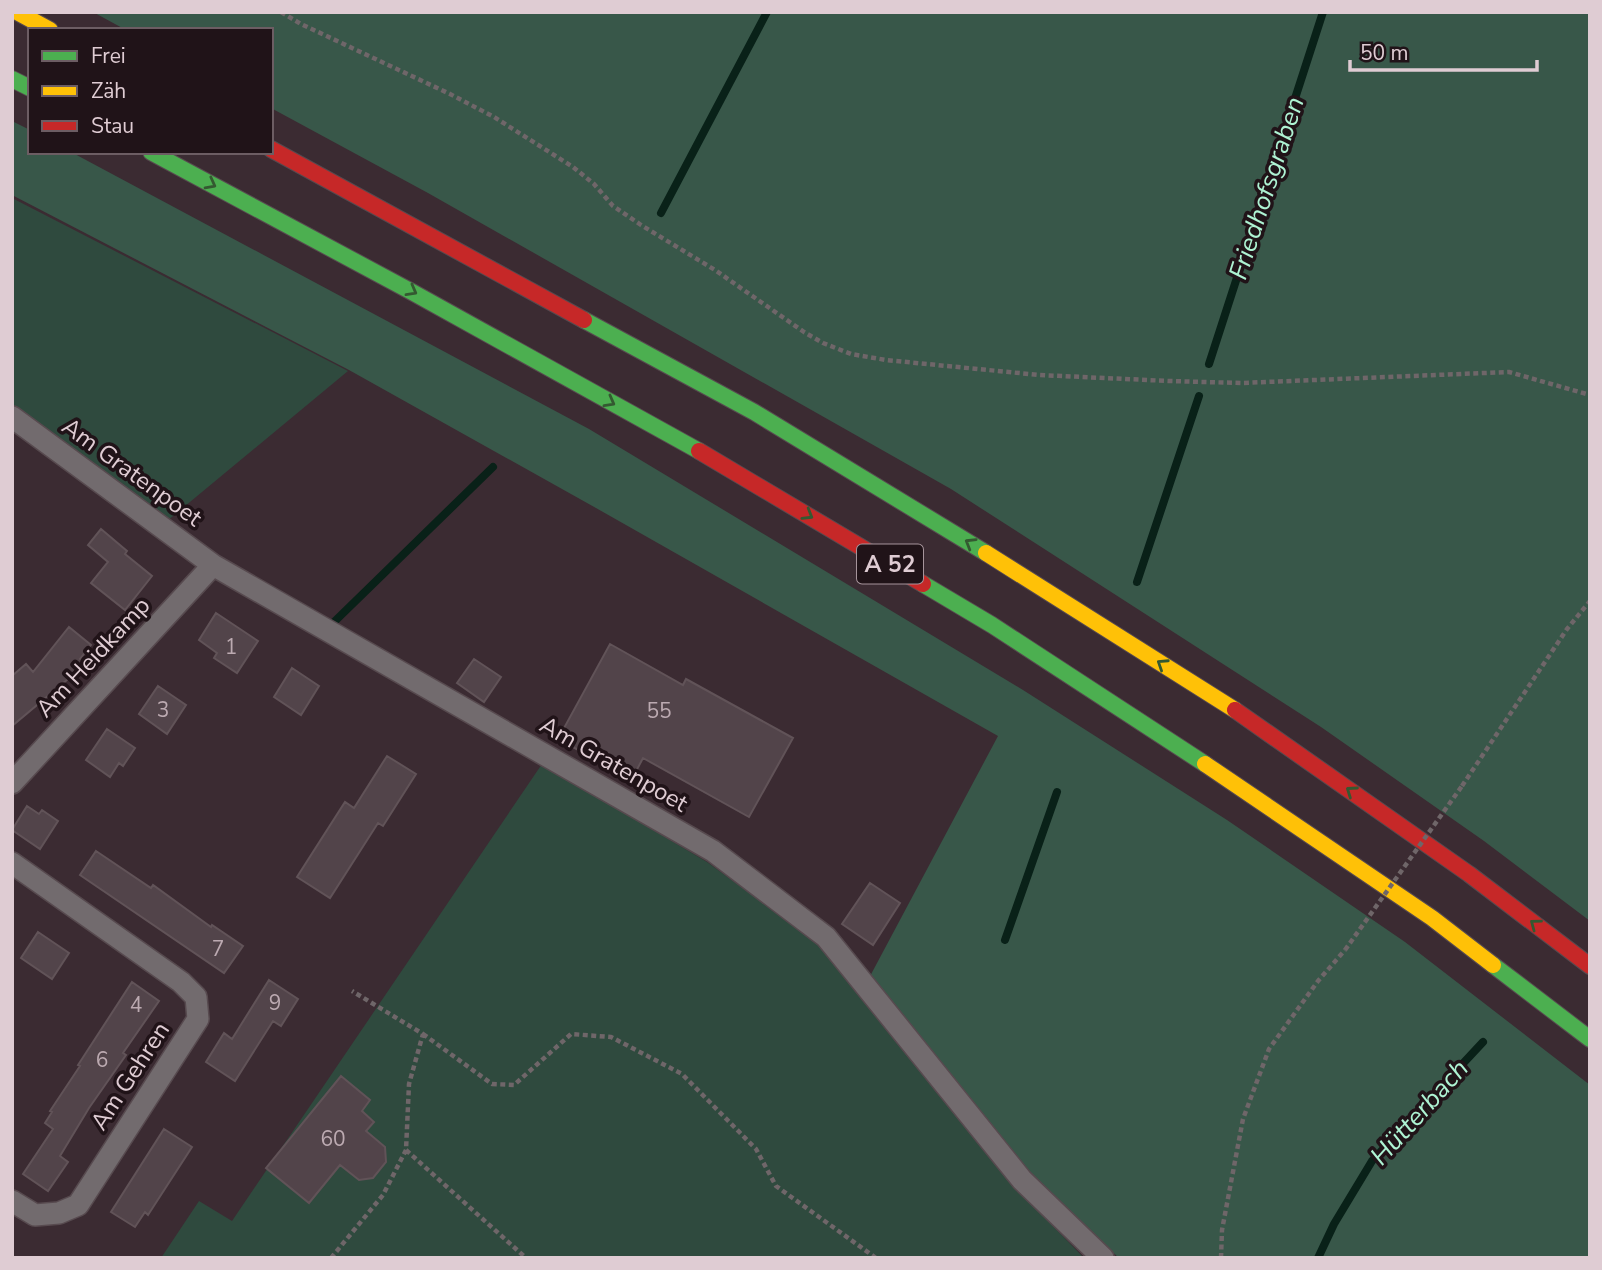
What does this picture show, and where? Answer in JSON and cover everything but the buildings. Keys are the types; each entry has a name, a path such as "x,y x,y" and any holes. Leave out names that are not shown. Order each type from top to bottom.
{"highway":[{"path":"17,12 46,28"},
{"path":"12,79 28,87"},
{"name":"A 52","path":"273,150 754,412 1016,571 1244,716 1469,874 1590,966"},
{"name":"A 52","path":"155,154 412,292 697,450 992,625 1421,910 1590,1039"}],"street":[{"name":"Am Gratenpoet","path":"12,417 213,565 713,850 826,937 1022,1180 1103,1258"},
{"name":"Am Heidkamp","path":"12,783 213,565"},
{"name":"Am Gehren","path":"12,863 181,982 196,997 198,1019 78,1205 59,1213 35,1215 12,1201"}],"path":[{"path":"281,12 506,124 573,167 594,184 613,206 641,225 715,270 823,344 852,354 886,360 1039,374 1169,382 1241,383 1509,372 1590,395"},
{"path":"1221,1258 1222,1230 1243,1119 1269,1049 1318,981 1345,950 1462,786 1567,629 1590,601"},
{"path":"352,991 423,1034 492,1084 514,1085 571,1034 611,1037 682,1074 756,1149 776,1186 876,1258"},
{"path":"331,1258 383,1195 406,1150 409,1084 423,1034"},
{"path":"406,1150 526,1258"}],"green space":[{"path":"93,12 1590,12 1590,921 1484,841 1321,727 951,489 428,193 273,109 273,28 122,28"},
{"path":"12,121 28,129 28,154 75,154 589,429 1023,690 1227,820 1405,942 1590,1085 1590,1258 1119,1258 1030,1175 868,980 998,736 349,370 12,195"},
{"path":"12,198 348,371 161,526 12,417"},
{"path":"542,764 707,862 820,945 1014,1186 1084,1258 161,1258 199,1201 232,1221"}],"waterway":[{"path":"661,213 767,12"},
{"name":"Friedhofsgraben","path":"1209,364 1323,12"},
{"name":"Friedhofsgraben","path":"1137,582 1199,396"},
{"path":"334,622 493,467"},
{"name":"Friedhofsgraben","path":"1005,940 1057,792"},
{"name":"Hütterbach","path":"1318,1258 1334,1224 1372,1161 1483,1042"}],"traffic: fast":[{"path":"12,79 28,87"},
{"path":"155,154 699,451"},
{"path":"584,320 754,412 986,553"},
{"path":"923,584 992,625 1205,764"},
{"path":"1493,965 1590,1039"}],"traffic: slow":[{"path":"17,12 46,28"},
{"path":"986,553 1235,710"},
{"path":"1205,764 1432,918 1493,965"}],"traffic: jam":[{"path":"273,150 584,320"},
{"path":"699,451 923,584"},
{"path":"1235,710 1469,874 1590,966"}]}
